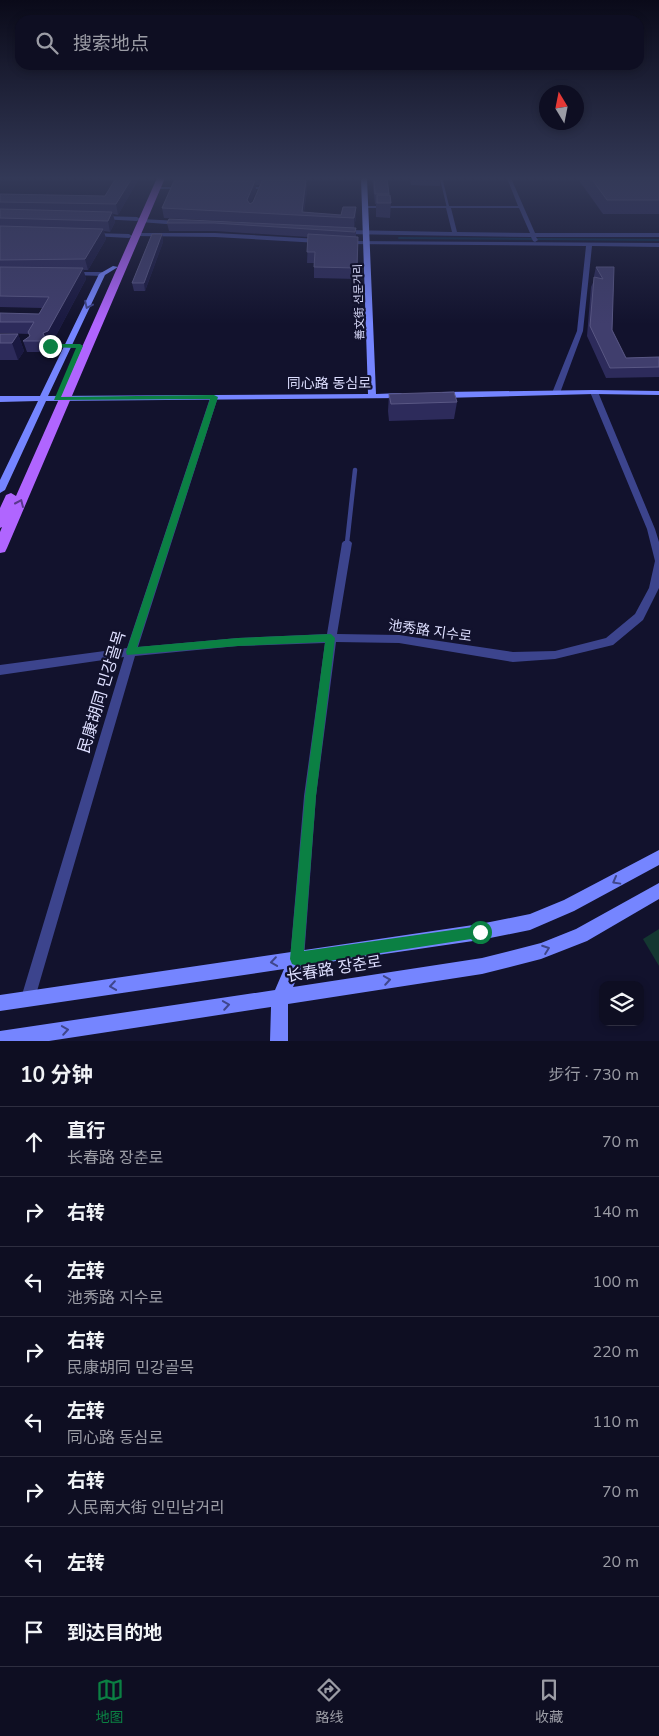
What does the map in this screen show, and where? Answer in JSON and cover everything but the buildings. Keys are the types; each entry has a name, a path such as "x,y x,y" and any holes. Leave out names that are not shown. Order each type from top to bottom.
{"main road":[{"path":"0,548 61,399 136,227"},
{"path":"0,523 61,399 80,346 115,267 133,235"}],"street":[{"name":"善文街 선문거리","path":"368,227 372,396"},
{"path":"453,227 455,234"},
{"path":"530,227 535,239"},
{"path":"338,232 455,234 535,239 589,246 659,245"},
{"path":"89,235 223,236 329,242"},
{"path":"338,242 368,244 659,235"},
{"path":"556,393 580,331 589,246"},
{"path":"65,274 102,274 115,267"},
{"path":"0,490 102,274"},
{"path":"594,392 651,529 659,559"},
{"path":"430,395 594,392 659,393"},
{"name":"同心路 동심로","path":"0,399 411,396"},
{"name":"民康胡同 민강골목","path":"28,998 131,652 214,397"},
{"path":"279,1041 280,997 297,959 310,796 331,638 347,543"},
{"name":"池秀路 지수로","path":"0,670 131,652 238,642 331,638 399,639 513,657 555,655 609,642 638,618 654,588 659,563"},
{"name":"长春路 장춘로","path":"0,1003 480,932 530,922 568,906 659,857"},
{"name":"长春路 장춘로","path":"0,1040 18,1039 482,966 541,951 581,935 659,891"}],"lane":[{"path":"50,346 80,346"},
{"path":"347,543 356,470"}],"green space":[{"path":"659,929 659,966 643,939"}],"waterway":[{"path":"399,238 659,240"}],"route":[{"path":"50,346 80,346 56,399 214,397 131,652 238,642 331,638 310,796 297,959 480,932"}]}
